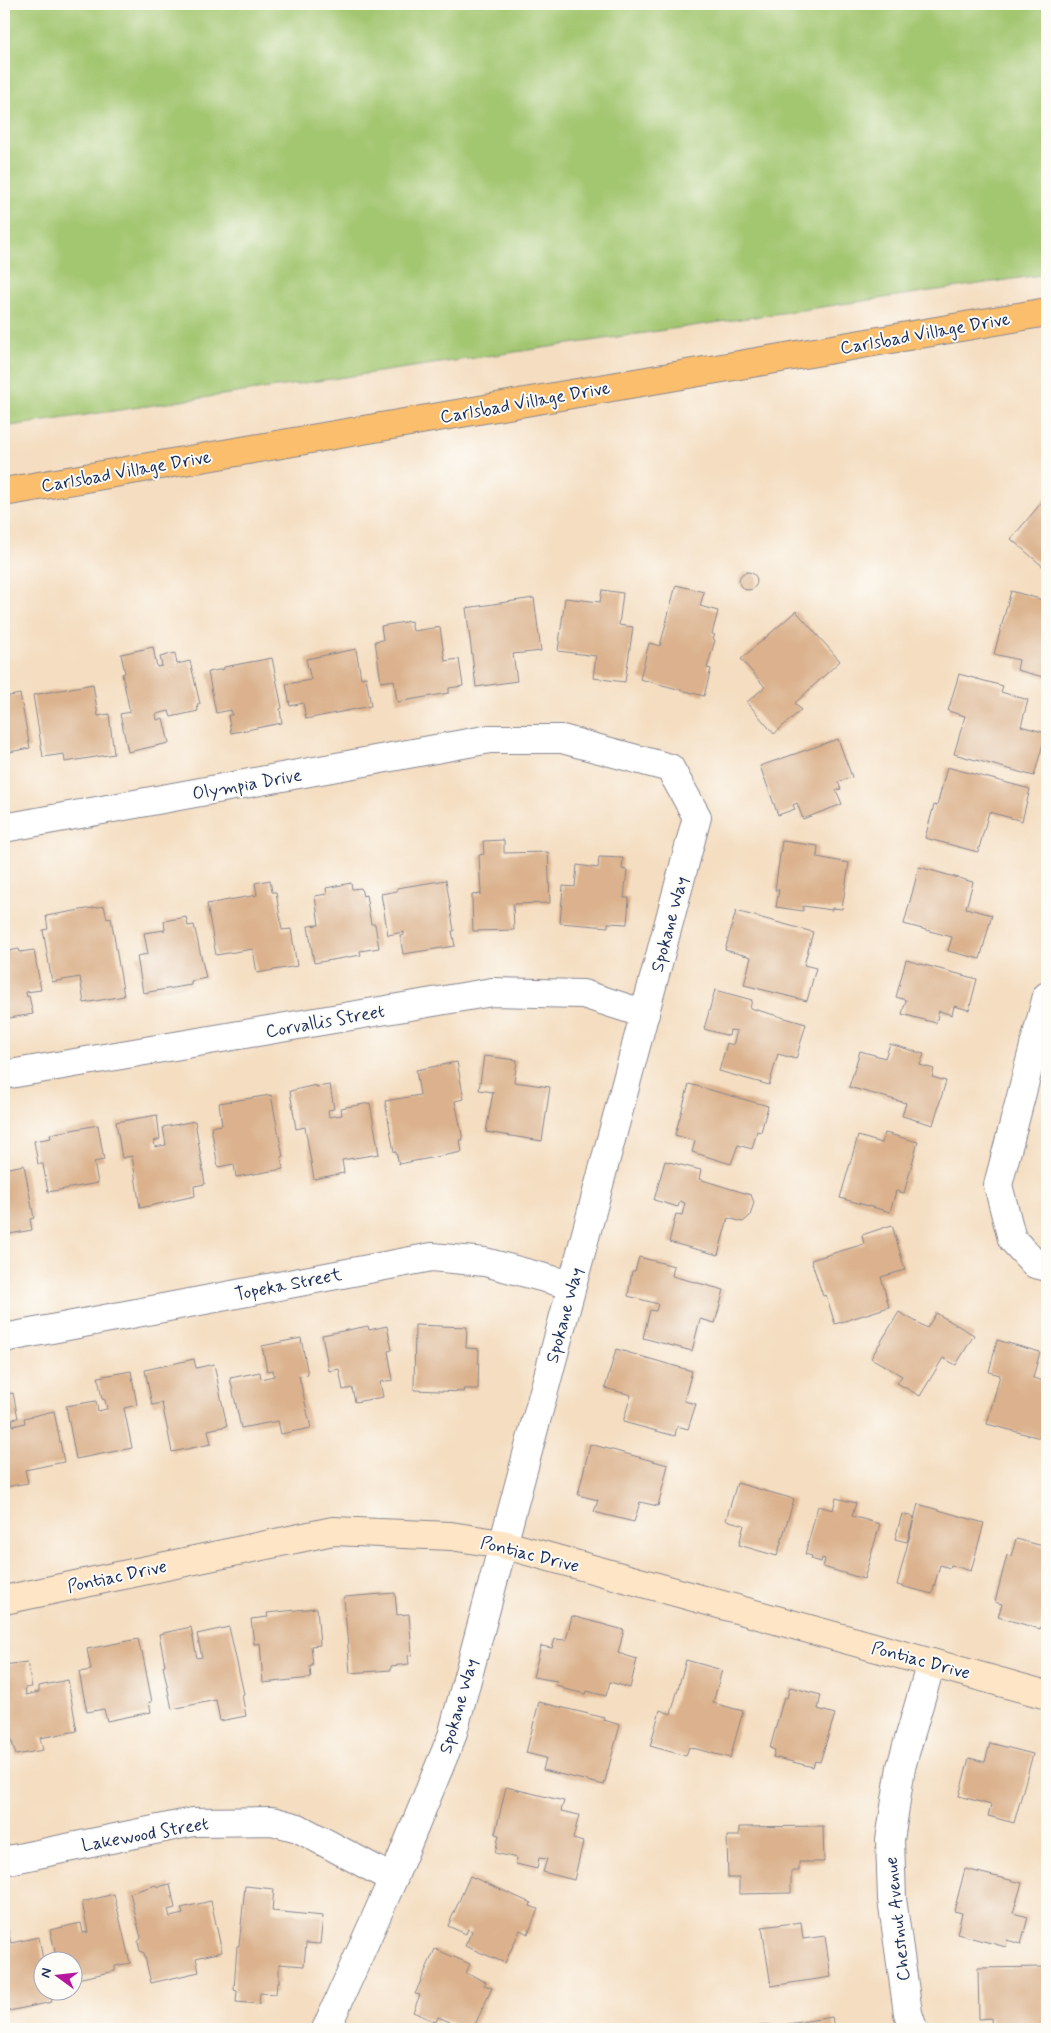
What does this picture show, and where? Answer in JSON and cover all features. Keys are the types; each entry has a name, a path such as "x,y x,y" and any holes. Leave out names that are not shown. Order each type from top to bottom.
{"main road":[{"name":"Carlsbad Village Drive","path":"4,492 1047,312"},
{"name":"Pontiac Drive","path":"4,1600 333,1531 451,1536 502,1544 1047,1695"}],"street":[{"name":"Olympia Drive","path":"4,828 490,739"},
{"name":"Spokane Way","path":"326,2029 393,1878 452,1736 697,816 670,768 562,739 490,739"},
{"name":"Corvallis Street","path":"4,1076 492,992 583,994 645,1014"},
{"path":"1047,996 998,1185 1012,1239 1035,1264 1047,1267"},
{"name":"Topeka Street","path":"4,1338 432,1257 486,1262 571,1285"},
{"name":"Chestnut Avenue","path":"913,2029 908,2013 892,1899 890,1840 901,1767 931,1663"},
{"name":"Lakewood Street","path":"4,1860 193,1822 272,1821 298,1828 393,1878"}],"green space":[{"path":"4,4 1047,4 1047,274 4,427"}],"building":[{"path":"1047,496 1047,570 1011,539"},
{"path":"744,572 752,572 757,577 755,588 744,590 739,585 739,577"},
{"path":"676,585 704,592 700,606 718,611 712,634 715,635 713,639 715,640 707,668 711,669 704,696 640,679 649,643 660,646"},
{"path":"602,590 623,593 619,625 633,627 625,682 593,678 596,656 558,651 565,598 600,602"},
{"path":"1011,591 1047,601 1047,678 1017,670 1019,660 994,654"},
{"path":"534,598 541,651 513,654 517,681 476,687 466,608"},
{"path":"796,611 840,661 795,703 801,710 774,734 747,702 765,687 741,659"},
{"path":"411,621 413,631 440,627 445,661 459,659 463,686 449,688 449,693 397,702 394,680 381,682 375,641 383,640 381,626"},
{"path":"153,647 157,667 162,666 160,657 175,653 177,664 190,661 200,704 197,704 198,711 171,717 169,711 156,714 157,720 163,718 169,743 128,752 120,714 130,712 122,674 125,673 121,654"},
{"path":"356,649 361,678 366,677 371,706 306,719 303,703 290,706 286,684 311,680 306,659"},
{"path":"272,658 282,708 280,709 282,723 231,733 228,715 232,715 231,710 216,713 208,672"},
{"path":"959,674 1003,686 1001,692 1028,700 1021,726 1046,733 1034,776 954,754 965,716 948,711"},
{"path":"93,684 98,716 109,714 114,754 65,762 64,754 43,757 33,695"},
{"path":"20,694 30,748 4,753 4,697"},
{"path":"838,739 852,777 838,782 841,789 836,790 842,804 803,819 797,803 793,805 795,809 778,815 760,766"},
{"path":"947,767 1030,789 1022,821 989,812 978,852 925,838 934,805 937,806"},
{"path":"504,840 504,853 548,852 550,903 513,904 514,930 473,931 472,895 481,894 479,855 484,854 483,841"},
{"path":"782,841 818,846 817,857 849,863 842,909 832,908 832,910 803,906 803,911 776,907 779,890 775,890"},
{"path":"599,857 623,858 622,869 627,870 624,898 629,898 627,924 608,923 608,927 560,923 563,886 575,887 577,865 598,868"},
{"path":"919,867 973,882 966,908 992,915 980,959 948,951 952,937 904,924"},
{"path":"270,880 272,892 276,892 282,930 291,929 297,966 257,973 253,949 216,955 207,904 257,895 255,883"},
{"path":"446,880 455,946 403,954 400,936 404,935 404,932 388,935 381,894 397,891 397,888"},
{"path":"351,883 352,889 361,888 363,896 366,895 371,924 375,924 379,948 360,951 361,955 314,963 308,926 319,925 315,896 327,894 326,888"},
{"path":"104,906 107,919 111,918 124,996 84,1003 80,977 52,982 43,930 48,929 46,916"},
{"path":"736,911 813,932 804,965 816,968 807,1001 744,985 751,957 725,950"},
{"path":"186,917 188,926 194,925 206,978 191,981 191,985 143,993 137,956 148,954 144,933 165,930 164,921"},
{"path":"19,949 20,952 34,950 41,990 26,992 27,997 29,996 33,1014 4,1019 4,952"},
{"path":"906,960 977,979 969,1010 954,1006 952,1015 939,1011 936,1023 902,1014 906,1000 896,997"},
{"path":"715,990 752,1000 750,1008 806,1024 796,1059 778,1054 769,1085 719,1071 727,1043 733,1045 737,1031 730,1030 729,1036 704,1029"},
{"path":"890,1044 924,1054 920,1065 934,1069 932,1077 946,1081 933,1125 902,1116 906,1103 849,1087 860,1051 885,1058"},
{"path":"484,1056 517,1060 514,1082 550,1087 542,1141 486,1132 493,1092 479,1090"},
{"path":"457,1062 464,1099 455,1101 463,1140 460,1140 462,1152 399,1164 396,1152 394,1152 385,1101 420,1095 416,1070"},
{"path":"689,1084 768,1106 761,1132 757,1131 752,1149 738,1145 731,1164 692,1152 695,1141 675,1135"},
{"path":"316,1085 316,1087 330,1085 334,1109 328,1110 329,1117 342,1115 341,1108 370,1103 379,1154 342,1160 344,1173 314,1179 305,1127 296,1129 290,1091"},
{"path":"271,1095 283,1157 281,1157 283,1169 236,1177 234,1164 218,1167 211,1127 222,1125 219,1103"},
{"path":"157,1115 160,1139 154,1141 155,1147 166,1145 163,1127 195,1121 205,1184 194,1186 195,1196 140,1208 132,1156 122,1158 116,1122"},
{"path":"98,1125 104,1160 94,1162 98,1183 48,1192 43,1164 38,1164 34,1141 51,1138 50,1134"},
{"path":"885,1133 918,1142 904,1193 896,1191 890,1212 840,1198 858,1136 882,1143"},
{"path":"665,1161 701,1170 699,1179 751,1195 754,1202 750,1216 743,1222 728,1218 718,1255 669,1242 676,1214 682,1215 685,1203 680,1201 678,1207 654,1200"},
{"path":"24,1165 34,1218 30,1219 32,1230 4,1235 4,1169"},
{"path":"892,1225 905,1270 881,1277 889,1307 835,1324 826,1295 823,1296 811,1260 864,1244 862,1235"},
{"path":"639,1257 674,1266 672,1276 724,1290 715,1323 700,1319 692,1351 643,1338 650,1310 656,1311 658,1304 628,1296 632,1271 635,1271"},
{"path":"899,1312 927,1328 936,1313 974,1335 956,1365 943,1358 920,1396 897,1383 902,1376 871,1358"},
{"path":"415,1325 467,1327 466,1348 479,1349 478,1389 463,1389 464,1392 414,1390"},
{"path":"368,1326 369,1330 387,1326 392,1350 388,1351 393,1380 380,1382 383,1397 355,1402 352,1388 343,1390 339,1369 329,1371 322,1335"},
{"path":"301,1338 308,1375 299,1376 311,1428 281,1434 278,1421 241,1428 230,1378 260,1372 261,1379 274,1376 273,1370 267,1371 262,1346"},
{"path":"997,1340 1040,1352 1033,1378 1047,1382 1047,1426 1044,1439 987,1424 1000,1375 989,1372"},
{"path":"616,1349 692,1371 684,1401 696,1404 688,1429 677,1426 675,1436 623,1422 631,1395 605,1388"},
{"path":"194,1359 196,1368 214,1364 227,1426 208,1430 211,1444 172,1452 162,1403 152,1405 145,1370"},
{"path":"131,1371 137,1405 124,1408 132,1448 76,1459 66,1406 96,1401 98,1411 107,1409 105,1400 102,1399 98,1377"},
{"path":"13,1393 18,1418 12,1419 13,1426 25,1423 24,1418 54,1411 64,1462 25,1470 28,1483 4,1487 4,1395"},
{"path":"590,1444 668,1465 658,1506 640,1502 634,1522 594,1512 598,1500 578,1495"},
{"path":"737,1483 794,1499 777,1556 739,1545 744,1525 726,1520"},
{"path":"836,1498 856,1503 852,1516 880,1524 864,1579 823,1567 825,1559 822,1558 821,1562 811,1559 812,1556 805,1554 818,1506 833,1510"},
{"path":"918,1504 984,1523 971,1571 951,1565 950,1568 940,1565 932,1594 897,1585"},
{"path":"902,1514 914,1517 907,1542 895,1539"},
{"path":"1016,1539 1047,1547 1047,1602 1040,1629 998,1617 1002,1604 995,1602 1007,1555 1011,1556"},
{"path":"395,1593 397,1615 409,1614 412,1655 408,1656 409,1664 391,1666 391,1670 350,1673 344,1597"},
{"path":"317,1608 320,1645 311,1646 313,1666 310,1666 311,1678 263,1683 260,1643 254,1644 251,1619 268,1617 267,1613"},
{"path":"572,1616 624,1630 618,1653 637,1659 630,1688 610,1682 606,1696 587,1691 586,1694 564,1689 564,1687 556,1685 557,1681 533,1677 541,1646 552,1648 555,1639 566,1640"},
{"path":"191,1627 197,1658 202,1657 197,1634 229,1627 244,1694 242,1695 246,1716 220,1721 216,1700 172,1709 163,1666 165,1665 159,1634"},
{"path":"138,1639 152,1702 149,1702 151,1712 107,1721 104,1709 87,1712 79,1672 91,1670 87,1649"},
{"path":"686,1660 722,1670 713,1703 743,1711 730,1758 689,1747 686,1756 650,1746 660,1710 671,1714"},
{"path":"27,1662 32,1687 25,1688 26,1695 39,1692 39,1686 68,1680 77,1731 40,1738 43,1750 16,1755 5,1720 4,1665"},
{"path":"790,1687 821,1695 818,1709 835,1714 820,1762 815,1761 813,1767 773,1757 775,1750 770,1748 784,1697 787,1698"},
{"path":"539,1702 605,1718 604,1720 620,1725 604,1785 543,1770 546,1758 526,1753"},
{"path":"990,1743 1033,1754 1014,1823 988,1816 991,1805 959,1796 969,1758 985,1762"},
{"path":"506,1787 564,1801 561,1811 579,1815 573,1839 583,1842 574,1880 543,1872 547,1859 539,1858 537,1869 516,1864 517,1858 495,1853 499,1835 495,1834"},
{"path":"823,1826 824,1862 799,1862 799,1871 791,1871 791,1893 739,1894 739,1878 728,1878 727,1836 739,1836 739,1827"},
{"path":"965,1869 1022,1883 1013,1913 1028,1917 1021,1944 1007,1940 1006,1947 957,1934 962,1913 954,1911"},
{"path":"470,1876 531,1903 530,1906 538,1909 528,1934 520,1930 505,1963 465,1946 472,1931 468,1929 466,1934 448,1926"},
{"path":"170,1884 175,1908 168,1910 170,1917 183,1914 181,1908 211,1901 222,1952 196,1958 199,1972 151,1983 144,1953 140,1951 138,1942 141,1938 130,1893 156,1885 157,1887"},
{"path":"245,1886 274,1889 272,1911 323,1916 320,1944 306,1943 304,1966 279,1964 279,1983 277,1984 276,1994 260,1993 259,2004 236,2002 237,1991 234,1990 237,1946 239,1946"},
{"path":"114,1894 130,1963 115,1966 115,1971 82,1978 82,1950 55,1950 50,1930 81,1923 83,1933 88,1932 82,1902"},
{"path":"5,1917 11,1943 39,1937 41,1950 32,1950 32,2000 52,2000 52,2002 4,2012"},
{"path":"801,1922 803,1939 825,1936 831,1977 771,1986 762,1927"},
{"path":"435,1949 470,1964 466,1973 486,1982 484,1985 492,1988 473,2029 467,2029 438,2017 436,2022 413,2012 420,1995 415,1994"},
{"path":"1043,1967 1044,2029 992,2029 991,2018 979,2019 978,1968"},
{"path":"832,2017 834,2029 760,2029 760,2026 770,2025 770,2027"}]}
